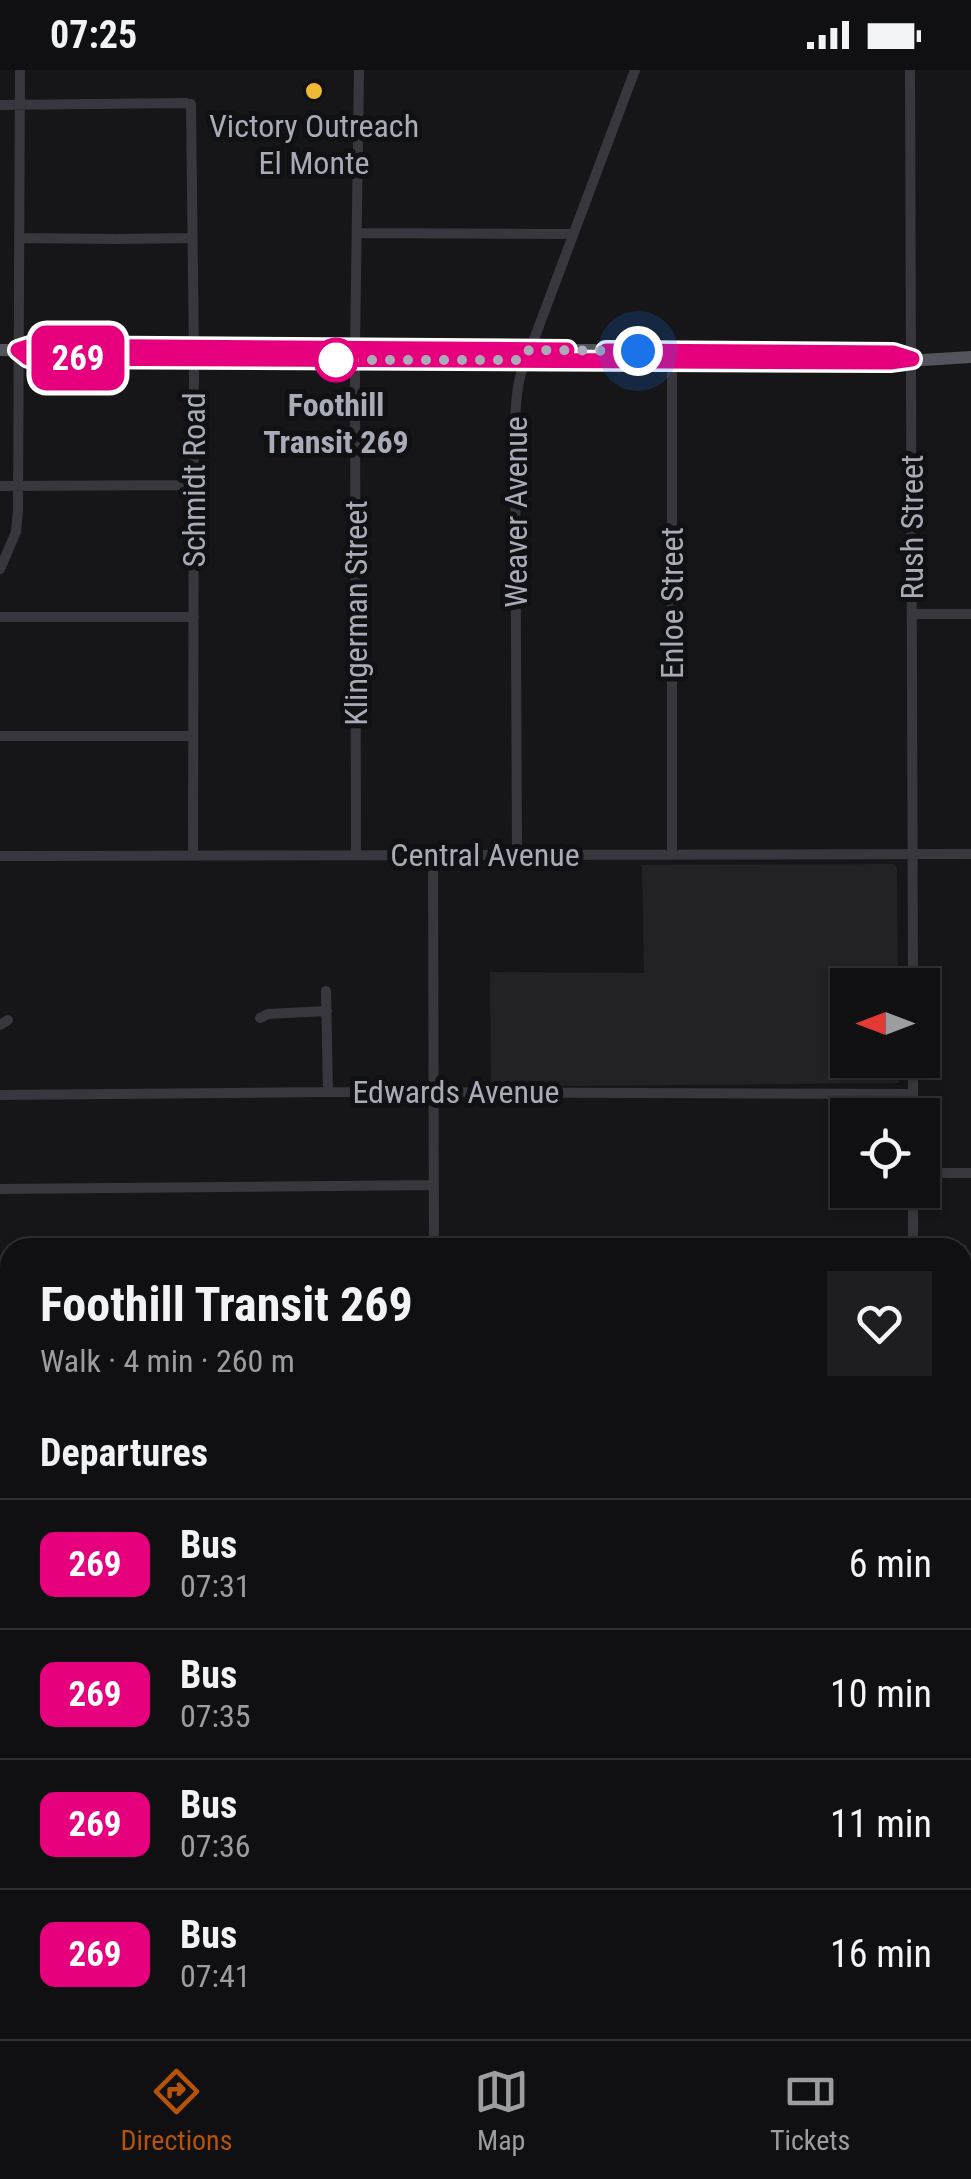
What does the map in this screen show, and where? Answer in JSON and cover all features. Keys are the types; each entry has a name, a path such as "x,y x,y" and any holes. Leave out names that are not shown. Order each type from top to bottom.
{"main road":[{"path":"0,350 18,350 28,358 355,354 890,362 971,356"}],"street":[{"path":"0,568 16,532 18,511 20,70"},
{"name":"Klingerman Street","path":"356,855 358,70"},
{"name":"Weaver Avenue","path":"517,855 518,380 635,70"},
{"name":"Rush Street","path":"910,70 914,968"},
{"name":"Schmidt Road","path":"20,105 188,103 194,354 194,856"},
{"path":"0,105 20,105"},
{"path":"357,233 573,234"},
{"path":"19,238 192,238"},
{"name":"Enloe Street","path":"672,357 672,854"},
{"path":"0,486 194,486"},
{"path":"912,614 971,614"},
{"path":"0,617 194,617"},
{"path":"0,736 194,736"},
{"name":"Central Avenue","path":"0,856 971,854"},
{"path":"433,855 434,1238"},
{"path":"326,990 328,1092"},
{"path":"260,1018 268,1014 326,1011"},
{"path":"913,1078 913,1098"},
{"name":"Edwards Avenue","path":"0,1095 913,1094"},
{"path":"940,1173 971,1173"},
{"path":"0,1190 434,1185"},
{"path":"913,1238 914,1208"}],"shaded area":[{"path":"893,864 897,868 898,968 830,968 830,1078 899,1078 899,1083 491,1087 490,972 644,973 642,865"}],"bus line":[{"name":"269","path":"567,350 30,346 18,350 28,358 672,362 912,359 893,353 606,351"}],"place":[{"name":"Victory Outreach El Monte","path":"314,91"},
{"name":"Foothill Transit 269","path":"336,360"}],"route":[{"path":"336,360 523,360 529,350 638,351"}]}
